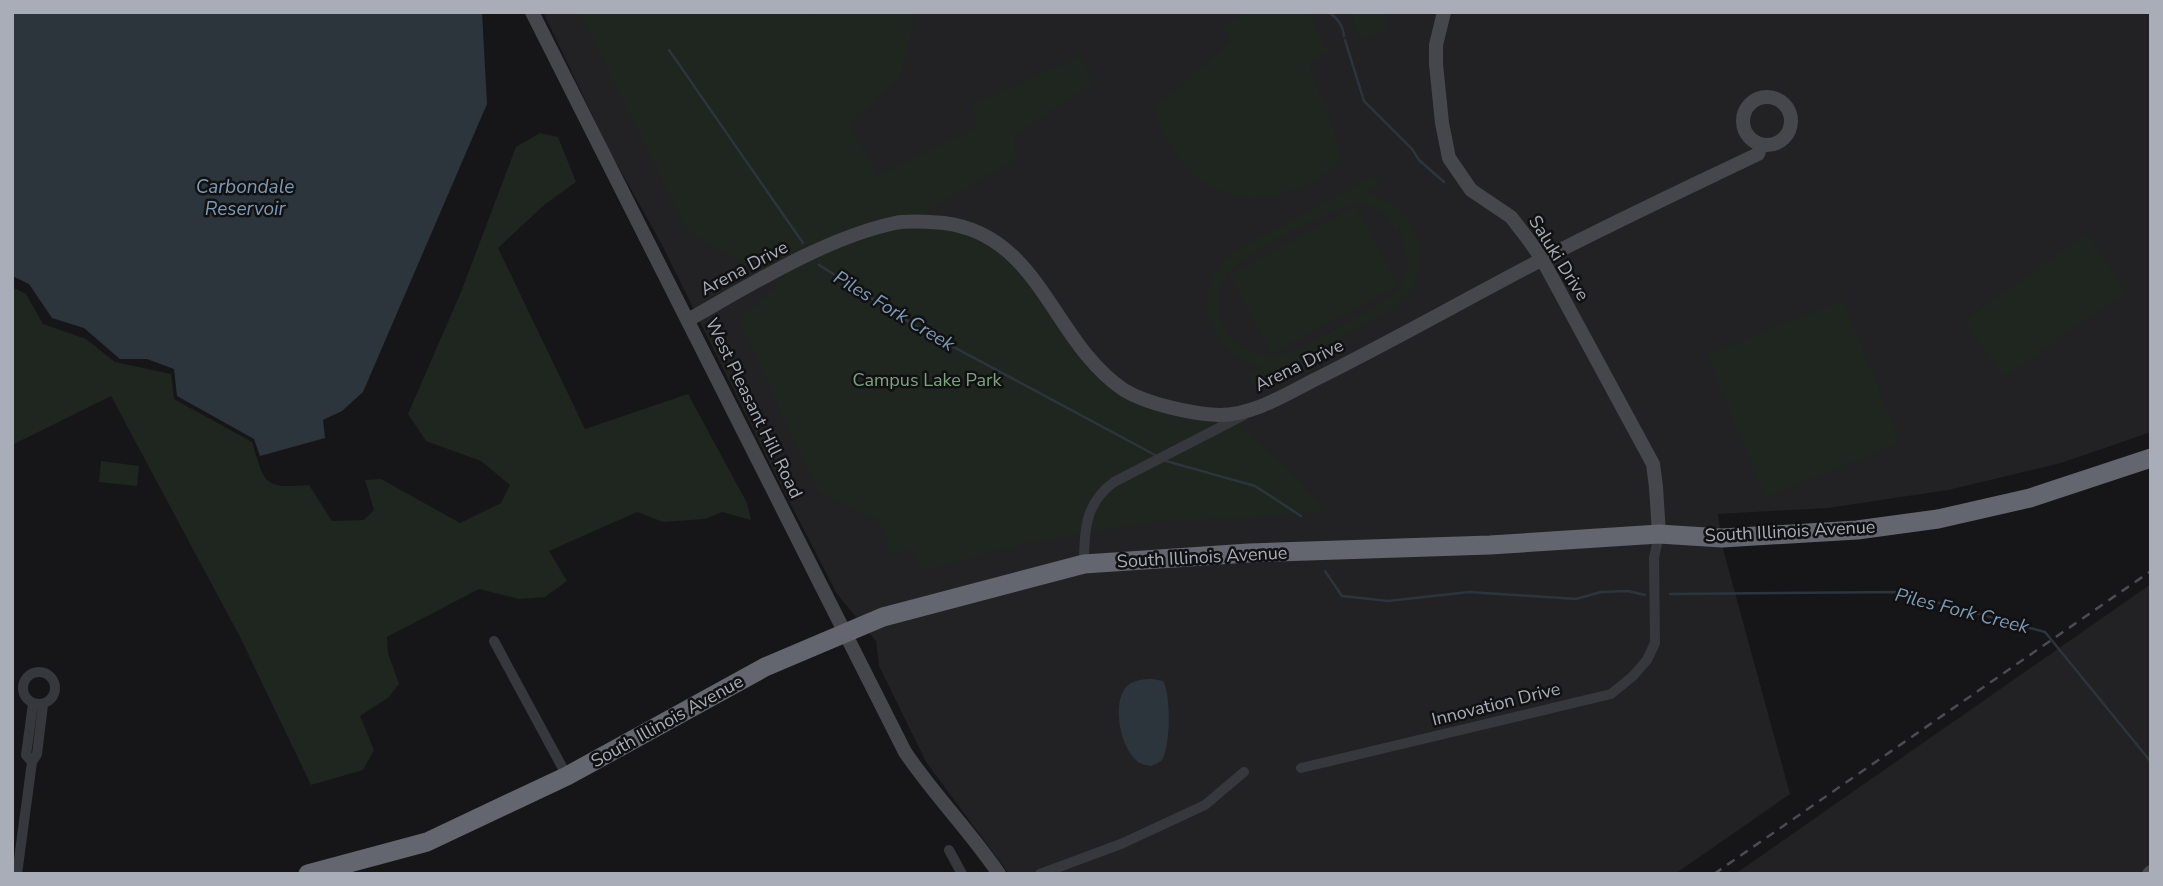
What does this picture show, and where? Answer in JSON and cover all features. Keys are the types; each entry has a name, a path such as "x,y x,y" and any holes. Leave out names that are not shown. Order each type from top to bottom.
{"highway":[{"name":"South Illinois Avenue","path":"308,874 353,868 427,842 567,776 765,667 883,617 1084,564 1249,553 1490,545 1658,534 1732,537 1857,530 1937,519 2029,498 2151,458"}],"street":[{"name":"West Pleasant Hill Road","path":"533,12 905,752 927,785 982,848 999,874"},
{"name":"Saluki Drive","path":"1444,12 1436,45 1436,64 1442,123 1449,158 1471,190 1511,217 1542,259 1653,464 1657,487 1658,534"},
{"name":"Arena Drive","path":"688,320 772,273 841,240 896,222 928,221 963,226 993,240 1021,264 1042,290 1066,328 1098,366 1125,390 1151,402 1221,415 1259,407 1374,350 1542,259 1758,154 1761,145"},
{"path":"1084,564 1087,515 1102,492 1114,482 1259,407"},
{"name":"Innovation Drive","path":"1301,768 1611,694 1647,660 1655,643 1657,620 1654,558 1658,534"},
{"path":"494,642 567,776"},
{"path":"17,874 32,762 37,754 38,704"},
{"path":"1040,874 1122,844 1205,805 1244,772"},
{"path":"949,850 962,874"}],"shaded area":[{"path":"543,12 2151,12 2151,432 2061,463 1948,490 1828,508 1718,514 1723,549 1790,794 1675,874 1009,874 926,762 879,666 876,641 837,594 662,245 609,150"},
{"path":"2151,584 2151,874 1735,874"}],"green space":[{"name":"Campus Lake Park","path":"579,12 809,12 811,15 818,12 912,12 914,24 901,76 849,125 879,175 976,128 973,104 1080,56 1093,84 1014,135 1016,160 928,210 928,221 978,231 1042,290 1125,390 1233,420 1290,470 1326,511 1152,522 1022,544 924,571 911,549 892,557 879,521 818,492 738,320 779,284 687,231"},
{"path":"1246,12 1307,12 1329,51 1309,63 1320,97 1324,96 1342,161 1313,181 1285,193 1257,197 1231,194 1206,184 1185,166 1167,141 1153,109 1231,41 1223,25"},
{"path":"1384,12 1389,29 1359,39 1351,13"},
{"path":"540,133 558,137 576,182 544,205 498,248 585,429 688,394 747,503 751,520 722,512 705,519 663,522 637,512 549,551 567,581 545,597 519,599 479,589 387,637 388,653 399,684 389,697 360,716 374,750 363,770 311,785 240,637 111,396 12,445 12,287 26,294 43,324 86,339 115,362 171,374 174,399 252,442 268,481 283,486 309,485 332,521 364,520 374,510 365,480 381,479 460,523 501,503 510,485 481,461 426,441 408,414 461,292 516,147"},
{"path":"1375,175 1380,185 1366,193 1386,201 1402,213 1414,228 1420,245 1421,263 1416,281 1405,298 1388,312 1253,385 1247,375 1262,367 1241,359 1225,347 1214,332 1208,315 1207,297 1212,279 1223,262 1240,248","holes":["1357,204 1381,212 1397,232 1400,228 1404,235 1399,236 1407,265 1403,281 1398,288 1382,302 1345,324 1288,352 1262,355 1236,342 1227,331 1218,304 1226,276 1234,267 1287,234 1328,214"]},
{"path":"1356,206 1399,285 1272,354 1229,275"},
{"path":"2087,234 2127,291 2004,377 1964,321"},
{"path":"1843,300 1901,443 1765,498 1707,355"},
{"path":"101,461 139,466 137,486 99,482"}],"water":[{"name":"Carbondale Reservoir","path":"12,12 482,12 487,104 363,392 342,411 323,420 325,438 260,456 254,439 177,396 174,369 147,359 120,359 84,328 52,318 29,284 12,276"},
{"path":"1134,681 1163,681 1166,687 1169,721 1164,755 1160,762 1151,766 1139,762 1130,754 1122,735 1119,704 1128,685"}],"waterway":[{"path":"1329,12 1340,22 1344,36"},
{"path":"1345,40 1364,101 1412,149 1419,160 1444,182"},
{"name":"Piles Fork Creek","path":"669,50 803,243"},
{"name":"Piles Fork Creek","path":"819,265 922,330 1155,455"},
{"name":"Piles Fork Creek","path":"1166,461 1255,486 1301,516"},
{"name":"Piles Fork Creek","path":"1325,571 1342,596 1388,601 1469,592 1576,599 1601,592 1628,591 1645,595"},
{"name":"Piles Fork Creek","path":"1670,594 1899,592 2045,632 2151,762"}],"railway":[{"path":"1714,874 2151,571"}]}
